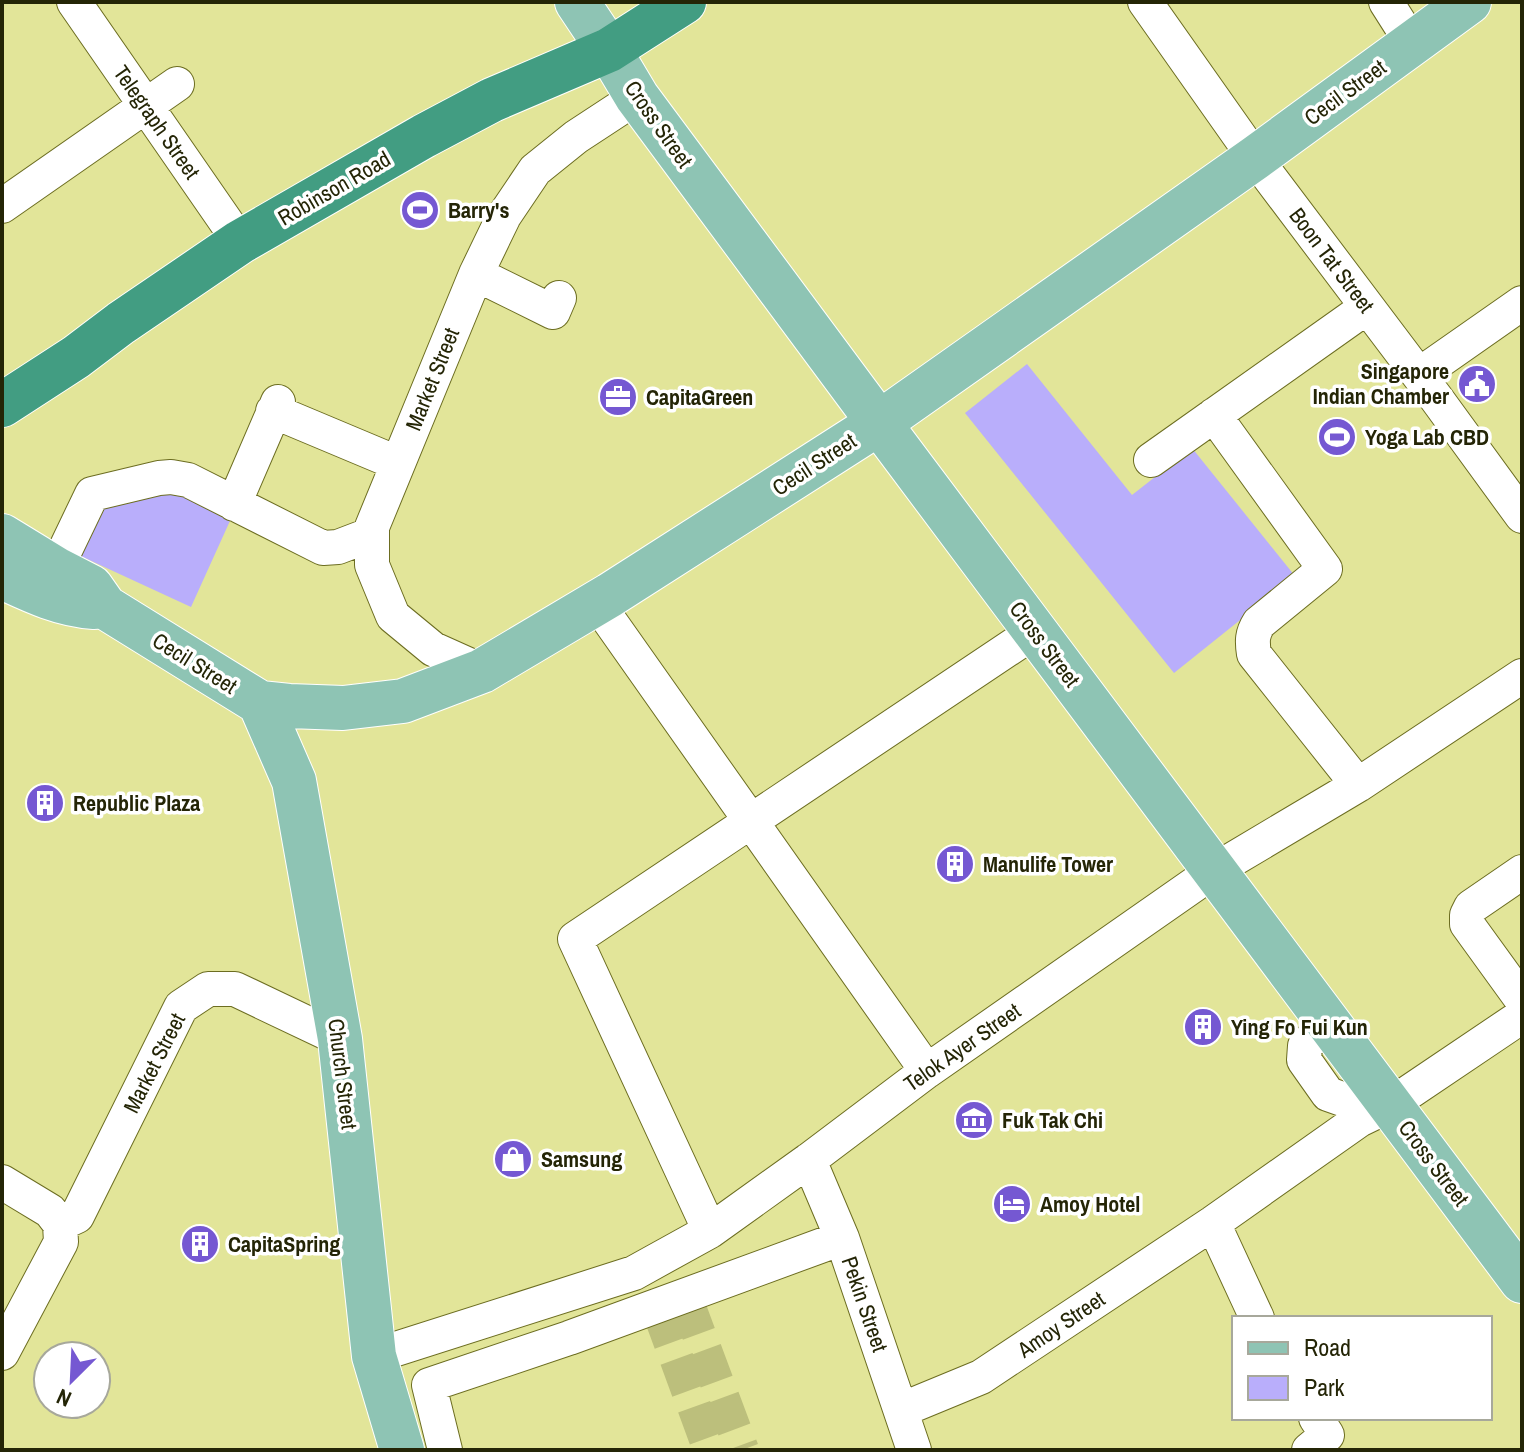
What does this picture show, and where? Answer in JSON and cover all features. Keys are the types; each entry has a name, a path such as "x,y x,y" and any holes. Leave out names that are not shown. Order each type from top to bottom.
{"highway":[{"name":"Robinson Road","path":"2,405 240,242 492,100 609,50 684,2"}],"main road":[{"name":"Cross Street","path":"577,2 637,97 1522,1281"},
{"name":"Cecil Street","path":"105,607 260,703 343,708 403,701 482,671 597,603 879,423 1255,158 1469,2"},
{"path":"2,536 91,587 105,607"},
{"path":"2,577 42,596 80,606 105,607"},
{"name":"Church Street","path":"260,703 294,781 340,1039 374,1356 402,1450"}],"street":[{"name":"Telegraph Street","path":"74,2 240,242"},
{"name":"Boon Tat Street","path":"1145,2 1255,158 1522,516"},
{"path":"1386,2 1412,43"},
{"path":"2,206 177,84"},
{"name":"Market Street","path":"482,671 433,649 393,616 372,565 372,527 476,274 504,216 535,170 576,137 637,97"},
{"path":"476,274 553,312 559,298"},
{"path":"1419,375 1522,303"},
{"path":"1151,460 1367,307"},
{"path":"234,504 276,406 397,463"},
{"path":"1214,415 1325,569 1259,623 1253,631 1254,654 1358,785"},
{"path":"56,569 88,498 96,493 171,477 188,480 323,548 338,547 372,534"},
{"path":"597,603 927,1071"},
{"path":"710,1231 575,939 1035,631"},
{"name":"Telok Ayer Street","path":"374,1356 634,1273 710,1231 927,1071 1215,870 1358,785 1522,676"},
{"path":"1381,1094 1520,1017 1467,924 1467,915 1471,907 1522,872"},
{"name":"Market Street","path":"2,1353 60,1233 77,1216 181,1007 208,989 235,989 340,1039"},
{"name":"Amoy Street","path":"901,1410 981,1377 1213,1223 1359,1120 1381,1094"},
{"name":"Pekin Street","path":"809,1160 842,1238 914,1450"},
{"path":"2,1182 50,1211 60,1233"},
{"path":"1213,1223 1256,1316"},
{"path":"445,1450 429,1385 671,1303 842,1238"},
{"path":"656,1261 671,1303"},
{"path":"1309,1450 1327,1435 1317,1420"}],"green space":[{"path":"1027,364 1132,495 1192,448 1295,576 1174,673 965,413"},
{"path":"181,488 234,512 191,607 74,553 97,503"}],"tunnel":[{"path":"687,1302 742,1450"},
{"path":"659,1311 710,1450"}],"place":[{"name":"Barry's","path":"420,210"},
{"name":"Singapore Indian Chamber","path":"1477,384"},
{"name":"CapitaGreen","path":"618,397"},
{"name":"Yoga Lab CBD","path":"1337,437"},
{"name":"Republic Plaza","path":"45,803"},
{"name":"Manulife Tower","path":"955,864"},
{"name":"Ying Fo Fui Kun","path":"1203,1027"},
{"name":"Fuk Tak Chi","path":"974,1120"},
{"name":"Samsung","path":"513,1159"},
{"name":"Amoy Hotel","path":"1012,1204"},
{"name":"CapitaSpring","path":"200,1244"}]}
